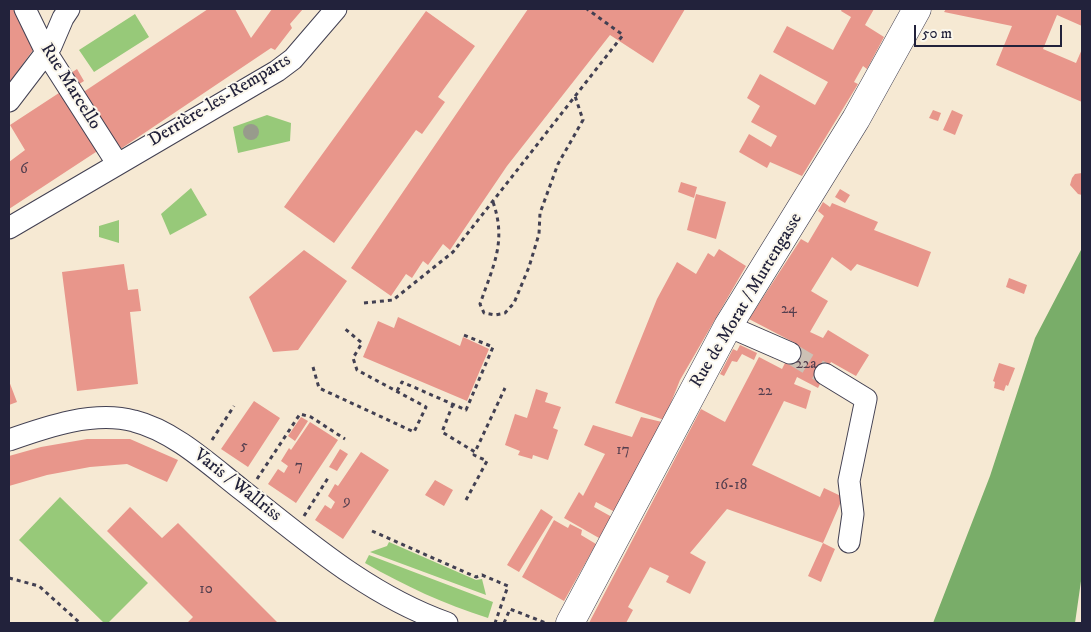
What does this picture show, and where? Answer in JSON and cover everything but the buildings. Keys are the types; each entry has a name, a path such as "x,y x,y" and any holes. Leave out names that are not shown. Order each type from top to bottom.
{"main road":[{"name":"Rue de Morat / Murtengasse","path":"570,623 728,326 856,119 917,9"}],"street":[{"name":"Rue Marcello","path":"25,9 46,52 117,163"},
{"path":"9,101 46,52 69,9"},
{"name":"Derrière-les-Remparts","path":"9,228 277,71 293,59 336,9"},
{"path":"728,326 790,353"},
{"path":"825,374 866,399 849,481 852,514 849,542"},
{"name":"Varis / Wallriss","path":"9,440 70,421 106,418 134,421 175,440 345,570 417,612 447,623"}],"path":[{"path":"364,303 393,300 452,252 623,35 587,9"},
{"path":"492,202 499,220 498,253 480,304 484,313 495,316 505,313 514,303 529,267 539,234 540,214 558,164 583,120 575,96"},
{"path":"313,367 320,388 414,432 426,406 357,370 353,358 362,343 344,328"},
{"path":"397,391 402,382 466,410 493,347 462,334"},
{"path":"475,452 506,388"},
{"path":"453,404 442,432 475,452 474,455 487,461 466,500"},
{"path":"207,447 234,406"},
{"path":"247,494 300,414 311,417 345,439"},
{"path":"301,520 328,478"},
{"path":"372,531 476,577 482,575 508,586 495,623"},
{"path":"9,578 39,586 80,623"},
{"path":"504,623 510,609 546,623"}],"green space":[{"path":"135,14 149,37 94,72 79,50"},
{"path":"267,115 291,123 290,141 238,153 233,127"},
{"path":"191,188 207,215 170,235 161,214"},
{"path":"119,220 119,243 99,237 99,226"},
{"path":"1082,248 1082,574 1075,623 933,623 990,476 1035,338"},
{"path":"60,497 148,583 108,623 104,623 19,540"},
{"path":"389,542 476,580 482,579 486,595 370,552 387,546"},
{"path":"369,555 493,602 488,618 440,601 395,579 365,563"}],"tunnel":[{"path":"790,353 825,374"}]}
